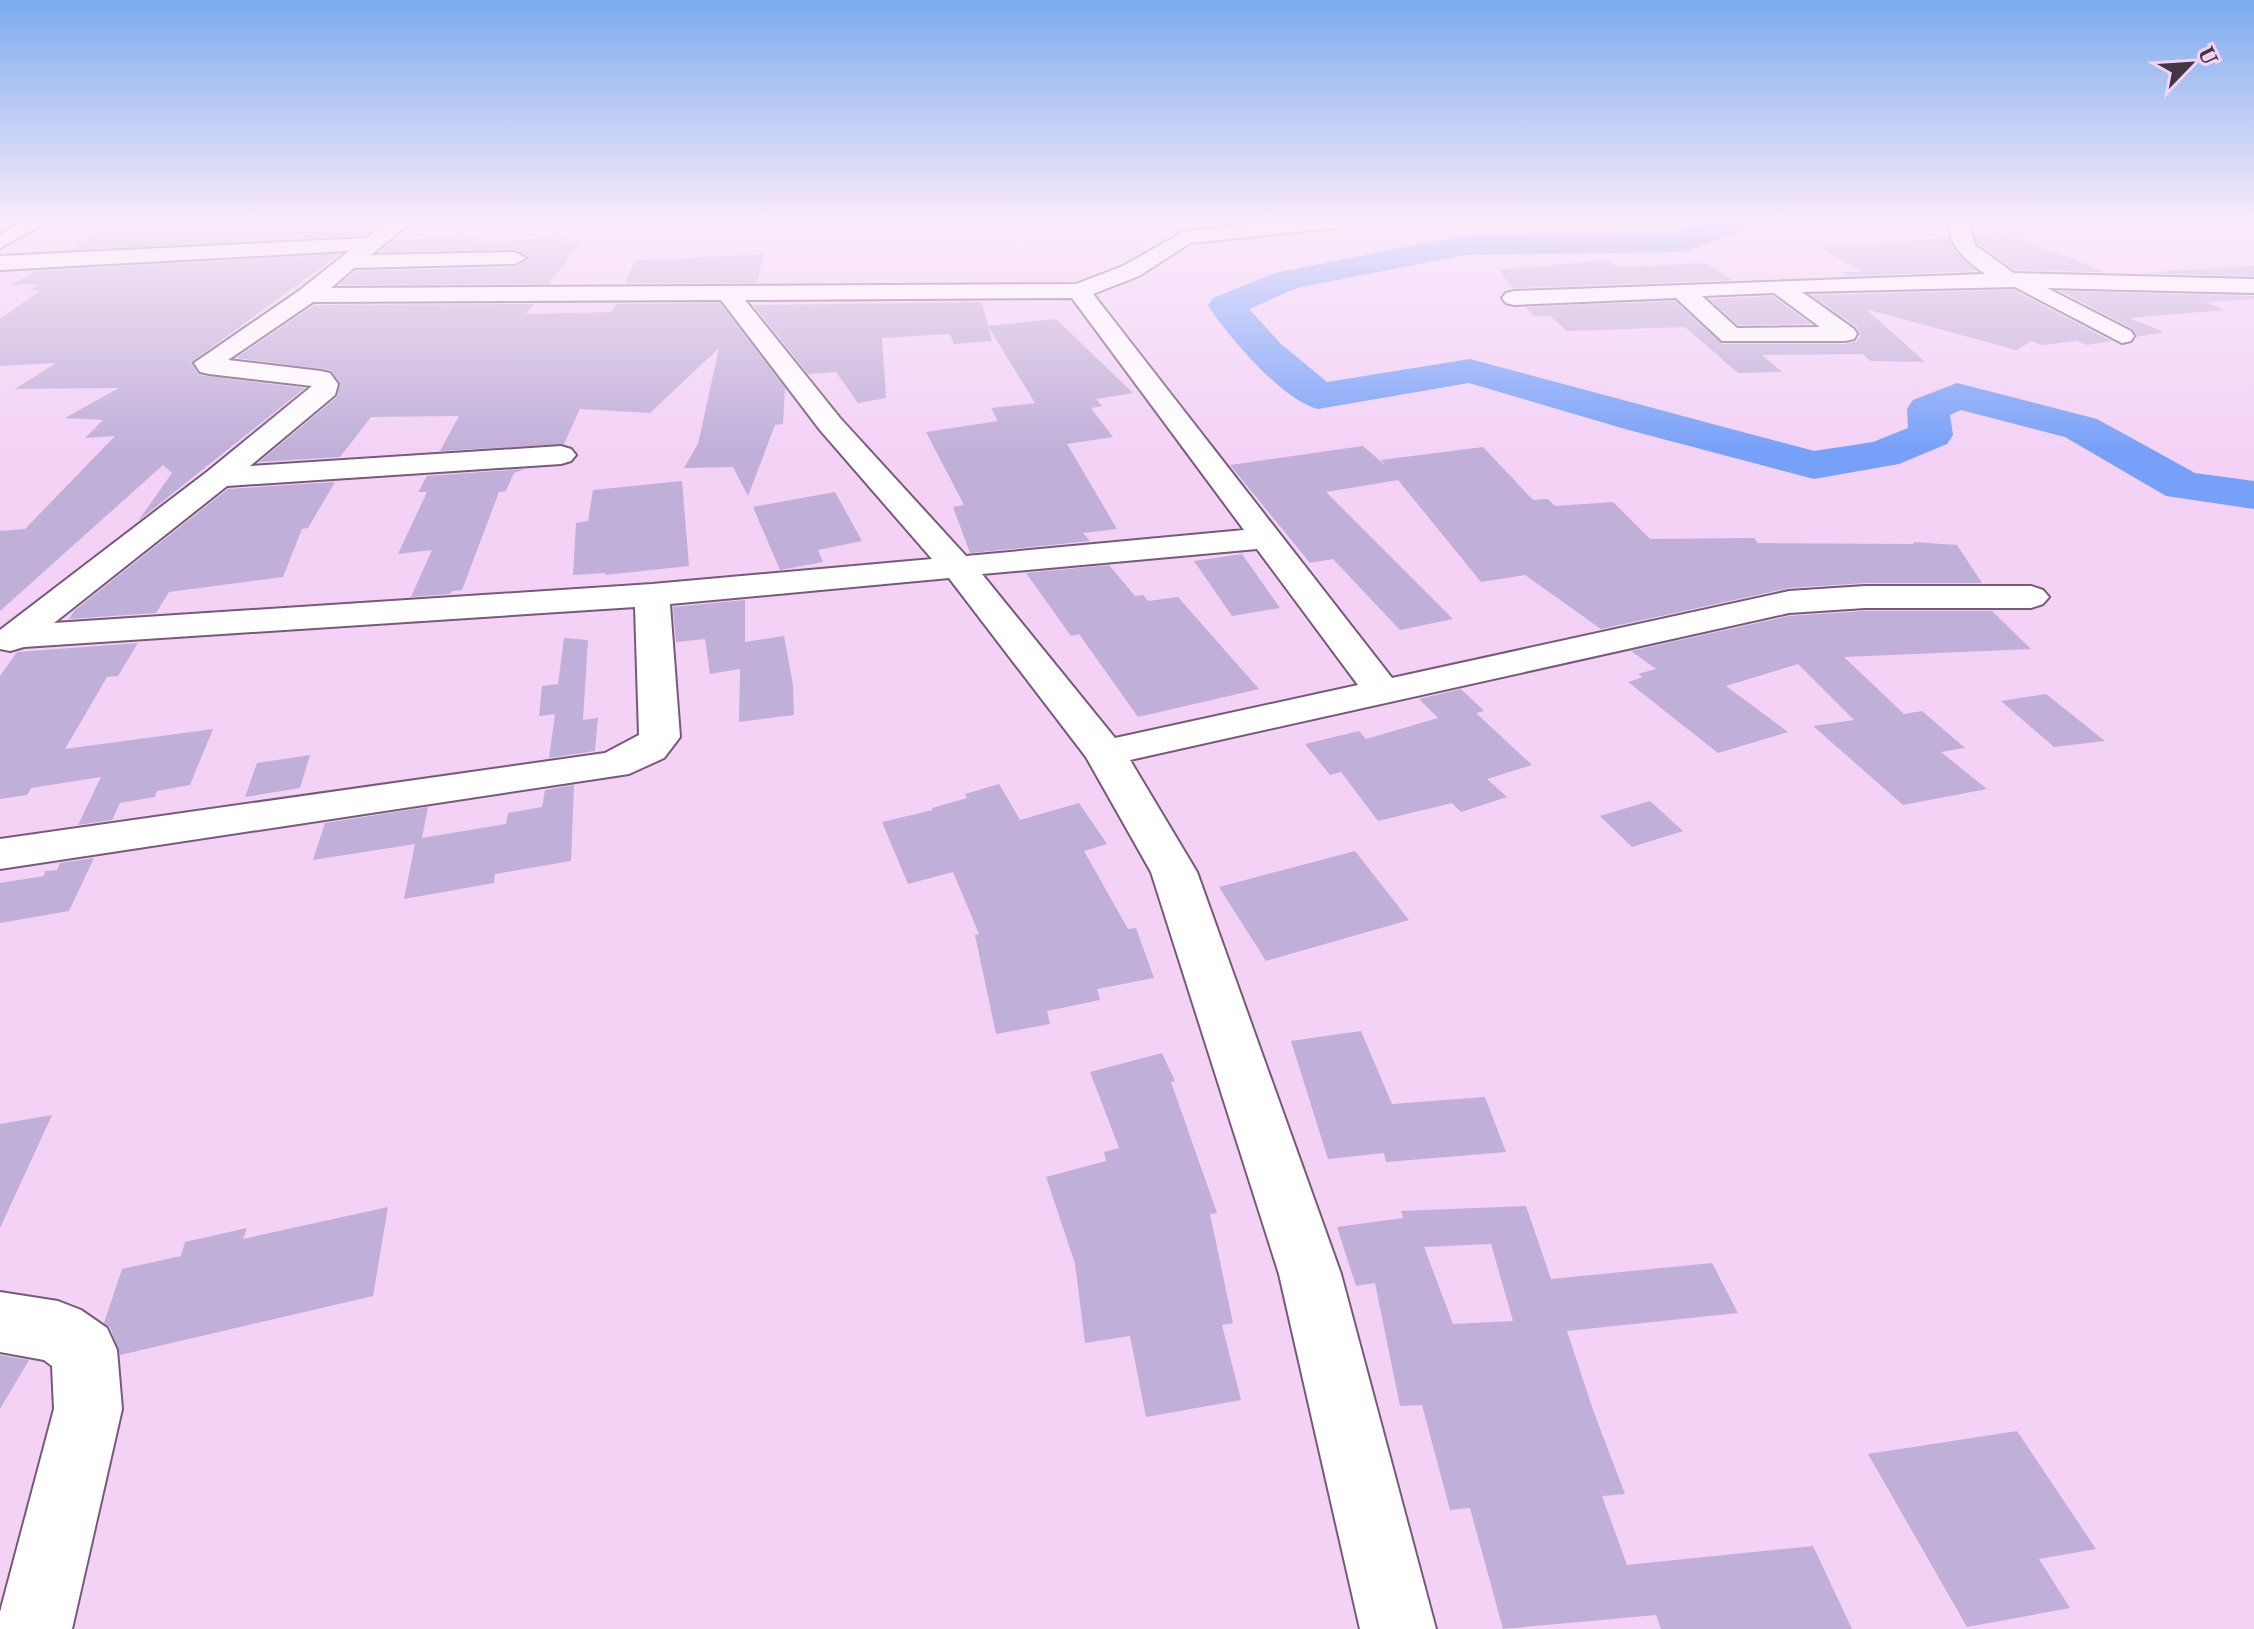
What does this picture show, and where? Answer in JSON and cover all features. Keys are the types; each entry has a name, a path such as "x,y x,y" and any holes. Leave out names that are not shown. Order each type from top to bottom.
{"street":[{"path":"7,641 219,477 325,389 321,379 239,371 209,366 207,363 304,298"},
{"path":"732,298 830,424 958,567 1105,753 1174,872 1310,1274 1398,1629"},
{"path":"1087,298 1383,692"},
{"path":"1690,298 1731,336 1845,334 1796,298"},
{"path":"2047,298 2122,336"},
{"path":"219,477 561,455"},
{"path":"7,641 652,595 1265,538"},
{"path":"0,854 599,767 636,756 660,737 652,595"},
{"path":"1105,753 1789,602 1865,597 2031,597"},
{"path":"0,1322 58,1332 84,1350 88,1409 34,1629"}],"building":[{"path":"30,298 279,298 191,362 199,375 305,388 138,521 172,473 163,465 0,611 0,531 25,529 115,436 85,438 103,420 65,418 119,388 15,389 56,363 0,366 0,319"},
{"path":"1776,298 1811,324 1738,325 1709,299"},
{"path":"1815,298 2029,298 2111,341 2087,345 2076,341 2042,345 2032,341 2016,350 1866,309 1925,362 1870,361 1863,354 1762,355 1782,372 1738,373 1685,327 1567,331 1550,316 1533,316 1526,307 1675,301 1722,344 1845,344 1857,341 1860,336 1857,327"},
{"path":"2074,298 2254,298 2206,302 2224,310 2129,318 2164,332 2137,337 2132,328"},
{"path":"982,302 992,341 954,344 950,334 882,338 886,398 858,403 836,372 808,374 753,305"},
{"path":"720,303 785,388 783,424 775,425 748,496 733,467 684,468 698,444 719,348 650,413 580,409 564,444 440,451 459,416 371,417 340,457 259,462 337,397 340,382 331,370 236,358 314,305 534,304 526,314 612,312 616,304"},
{"path":"1056,319 1133,393 1096,399 1102,406 1091,408 1113,437 1067,444 1117,529 1083,533 1090,541 970,553 953,507 964,505 926,432 998,421 991,408 1035,403 988,326"},
{"path":"1363,446 1386,466 1381,460 1483,447 1533,500 1548,499 1555,506 1613,502 1650,539 1754,538 1758,543 1913,542 1957,545 1982,583 1865,583 1789,588 1601,629 1525,575 1481,582 1398,480 1326,492 1453,619 1400,630 1333,559 1310,563 1230,465"},
{"path":"525,469 514,473 506,491 499,492 462,590 411,597 432,550 398,554 427,492 418,492 427,476"},
{"path":"682,481 689,566 605,575 573,575 576,523 588,521 593,490"},
{"path":"335,482 308,528 302,529 283,577 169,592 156,613 69,619 75,610 228,489"},
{"path":"835,492 862,541 818,550 823,562 780,570 753,507"},
{"path":"1242,554 1280,608 1232,616 1194,561"},
{"path":"1109,565 1135,596 1143,595 1148,601 1178,597 1259,689 1138,717 1079,634 1071,636 1026,573"},
{"path":"745,600 745,642 784,636 793,685 794,715 739,722 740,669 710,674 705,639 676,642 673,607"},
{"path":"1865,611 1992,611 2031,649 1844,657 1904,714 1922,711 1965,748 1941,752 1987,789 1903,805 1813,726 1854,720 1798,664 1726,686 1788,732 1718,753 1628,682 1643,677 1638,674 1656,669 1631,651 1789,616"},
{"path":"564,638 588,640 583,720 598,718 595,751 549,758 555,714 539,716 542,686 558,684"},
{"path":"138,643 118,676 107,677 65,749 213,729 190,785 157,791 155,797 120,803 112,820 78,825 101,777 31,788 27,795 0,799 0,676 17,652"},
{"path":"1461,689 1484,711 1476,713 1532,765 1487,779 1507,797 1461,812 1452,803 1378,821 1341,772 1330,775 1305,744 1359,731 1366,739 1438,718 1419,699"},
{"path":"2046,694 2105,741 2054,747 2001,701"},
{"path":"310,755 300,788 245,797 257,763"},
{"path":"999,784 1020,820 1079,803 1107,844 1084,851 1128,929 1136,928 1154,978 1097,989 1100,1000 1047,1011 1050,1024 996,1034 975,935 979,934 953,872 908,884 882,822 933,810 967,798 965,794"},
{"path":"574,785 571,861 495,874 494,883 404,899 415,844 313,860 325,823 428,807 422,838 506,824 508,813 542,807 545,790"},
{"path":"1650,801 1683,831 1632,847 1600,816"},
{"path":"1355,851 1409,920 1266,961 1219,887"},
{"path":"94,858 69,911 0,923 0,883 44,876 45,871 57,870 60,863"},
{"path":"1361,1031 1392,1104 1485,1097 1506,1152 1386,1162 1384,1153 1328,1159 1291,1041"},
{"path":"1162,1053 1175,1081 1171,1082 1217,1213 1210,1214 1233,1323 1222,1325 1241,1400 1146,1417 1130,1336 1085,1343 1075,1264 1046,1177 1106,1161 1104,1152 1119,1148 1090,1072"},
{"path":"52,1115 0,1228 0,1124"},
{"path":"1526,1206 1551,1279 1712,1263 1738,1313 1567,1331 1625,1494 1602,1496 1627,1565 1813,1546 1852,1629 1661,1629 1656,1615 1503,1629 1470,1508 1450,1510 1422,1405 1400,1406 1375,1283 1356,1286 1337,1227 1403,1218 1401,1211","holes":["1491,1244 1513,1321 1453,1324 1424,1247"]},
{"path":"388,1207 373,1296 120,1355 110,1327 104,1323 122,1269 181,1256 185,1242 247,1228 243,1239"},
{"path":"0,1355 29,1360 0,1409"},
{"path":"2017,1431 2096,1549 2039,1559 2070,1608 1967,1627 1868,1454"}],"waterway":[{"path":"1245,298 1226,306 1266,351 1318,396 1470,371 1640,420 1814,465 1883,454 1931,435 1928,409 1957,396 2081,428 2183,486 2254,495"}]}
